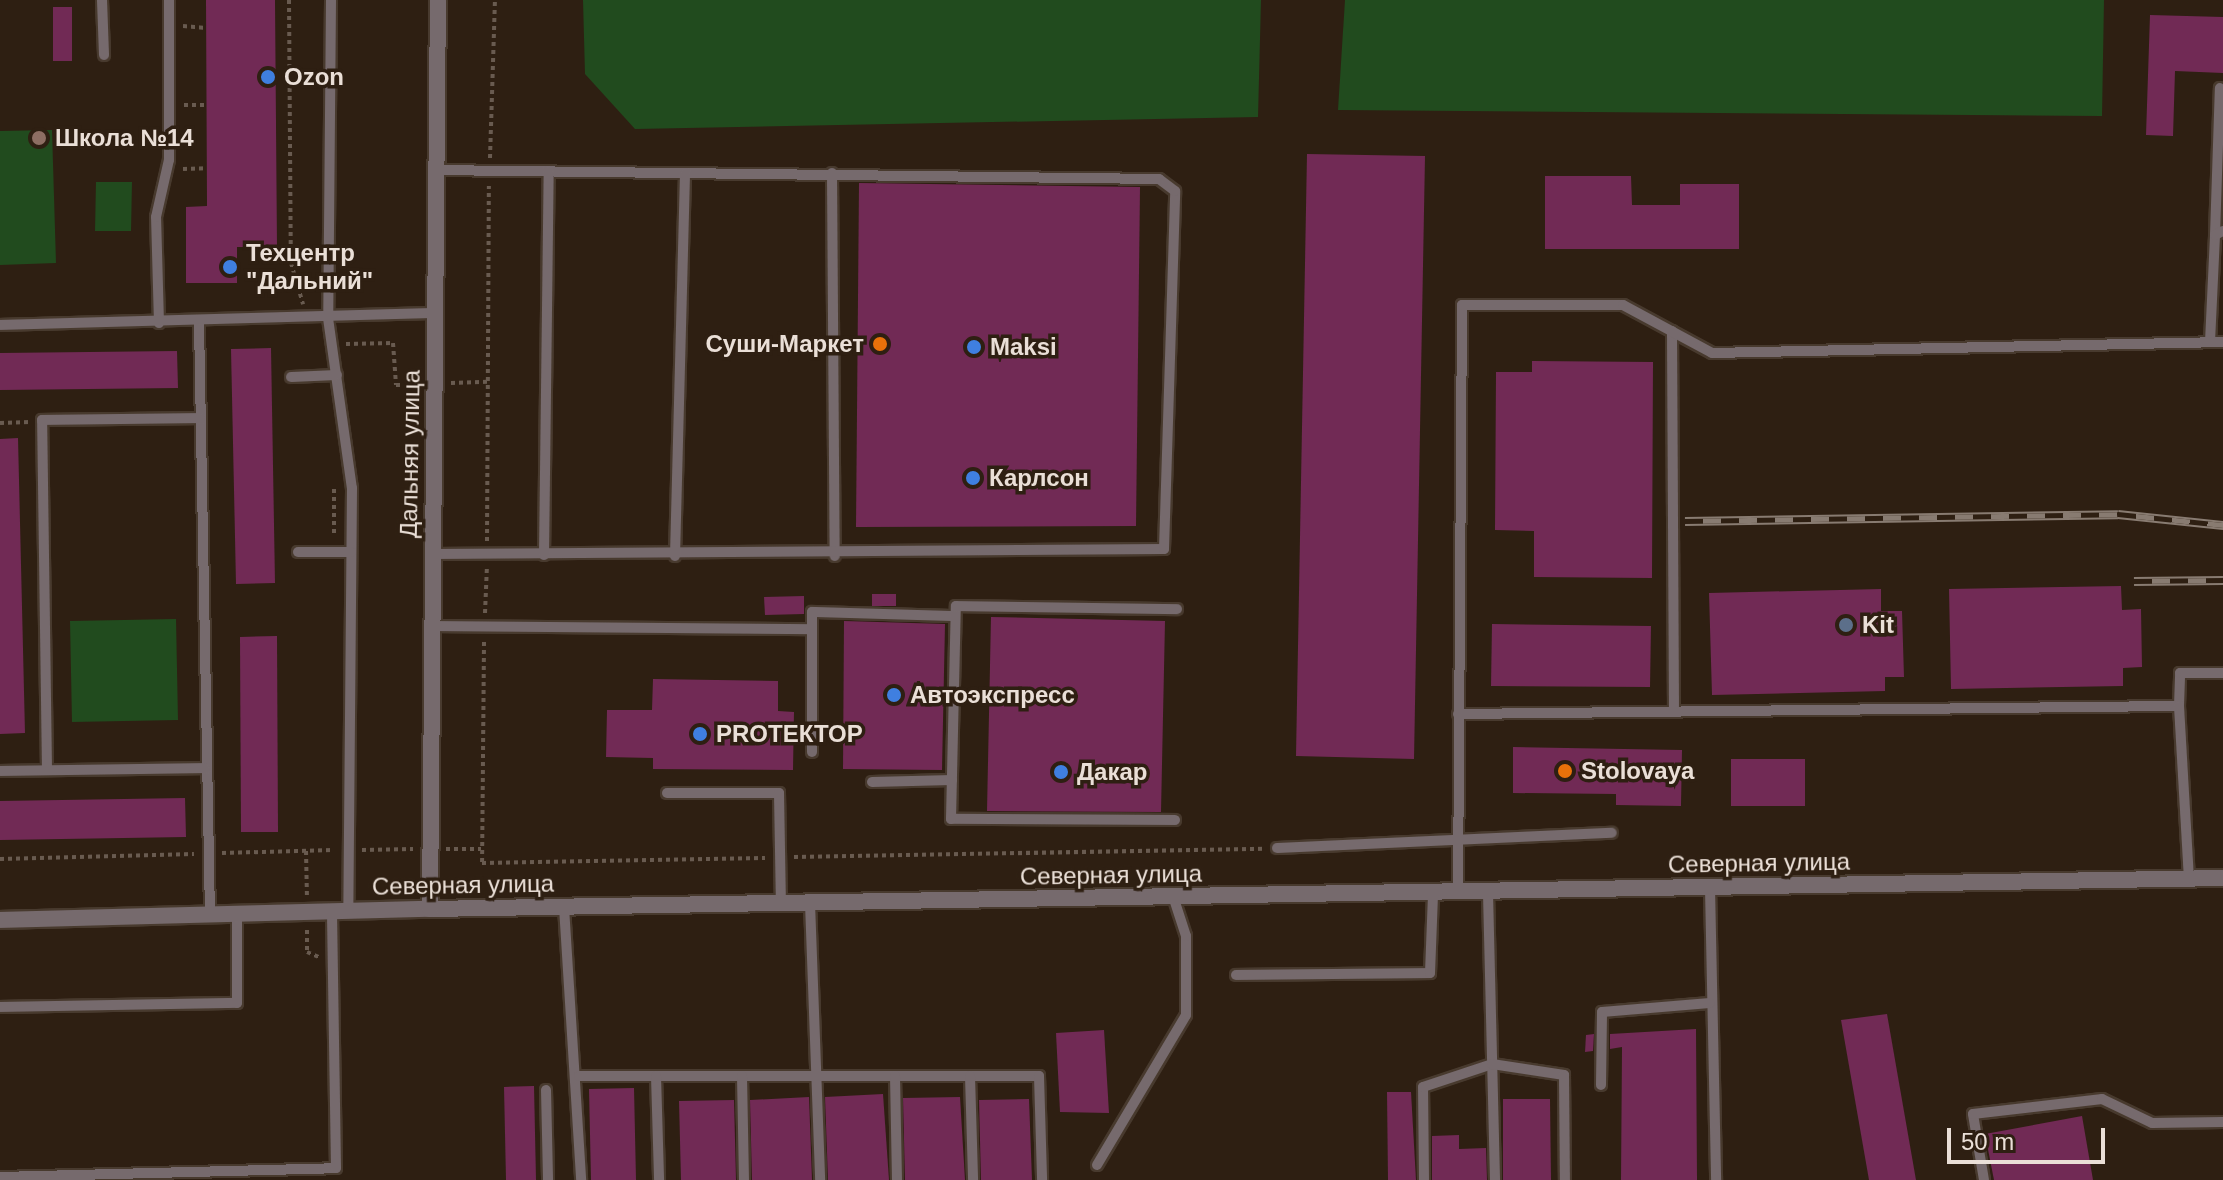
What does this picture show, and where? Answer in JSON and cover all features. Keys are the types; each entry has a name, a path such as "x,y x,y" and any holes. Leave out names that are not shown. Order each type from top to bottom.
{"street":[{"name":"Дальняя улица","path":"430,909 438,0"},
{"name":"Северная улица","path":"0,920 430,909 2223,878"}],"lane":[{"path":"102,0 104,55"},
{"path":"159,323 156,217 169,160 169,0"},
{"path":"0,1177 336,1174 352,488 328,318 331,0"},
{"path":"2210,342 2219,233 2220,88"},
{"path":"432,554 835,556 1164,549 1175,191 1159,179 437,170"},
{"path":"544,555 549,171"},
{"path":"675,556 685,173"},
{"path":"832,173 835,556"},
{"path":"1458,893 1462,305 1623,305 1712,353 2223,342"},
{"path":"0,325 199,322 436,313"},
{"path":"199,322 210,915"},
{"path":"1672,331 1674,712"},
{"path":"291,377 337,375"},
{"path":"47,770 42,422 200,418"},
{"path":"298,552 351,552"},
{"path":"1175,820 951,819 956,606 1177,609"},
{"path":"812,752 812,612 955,616"},
{"path":"433,626 812,629"},
{"path":"2189,878 2179,706 2180,673 2223,673"},
{"path":"1458,714 2179,706"},
{"path":"0,771 205,768"},
{"path":"872,782 952,780"},
{"path":"667,793 779,793 781,904"},
{"path":"1277,848 1458,836 1612,833"},
{"path":"1710,888 1716,1180"},
{"path":"1488,893 1495,1180"},
{"path":"1236,975 1430,973 1433,894"},
{"path":"1097,1165 1186,1015 1186,936 1174,898"},
{"path":"810,903 820,1180"},
{"path":"564,907 579,1076 581,1180"},
{"path":"0,1007 237,1003 237,914"},
{"path":"1601,1085 1602,1012 1710,1003"},
{"path":"1424,1180 1423,1087 1492,1064 1564,1075 1565,1180"},
{"path":"579,1076 1039,1076 1042,1180"},
{"path":"656,1076 659,1180"},
{"path":"742,1076 744,1180"},
{"path":"895,1076 897,1180"},
{"path":"970,1076 973,1180"},
{"path":"546,1090 548,1180"},
{"path":"1984,1180 1973,1114 2102,1099 2152,1123 2223,1122"}],"path":[{"path":"289,0 291,263"},
{"path":"495,0 489,171 482,863 1277,848"},
{"path":"180,26 206,28"},
{"path":"181,105 207,105"},
{"path":"180,169 207,168"},
{"path":"333,344 393,343 396,385 488,382"},
{"path":"0,423 42,422"},
{"path":"431,849 482,849"}],"green space":[{"path":"583,0 1261,0 1258,117 635,129 585,74"},
{"path":"1345,0 2104,0 2102,116 1338,110"},
{"path":"52,130 56,263 0,265 0,131"},
{"path":"96,182 132,182 131,231 95,231"},
{"path":"176,619 178,720 72,722 70,621"}],"building":[{"path":"206,0 275,0 277,247 237,247 237,283 186,283 186,207 207,206"},
{"path":"53,7 72,7 72,61 53,61"},
{"path":"2150,15 2223,17 2223,73 2175,71 2173,136 2146,135"},
{"path":"1307,154 1425,156 1414,759 1296,756"},
{"path":"1545,176 1631,176 1632,205 1680,205 1680,184 1739,184 1739,249 1545,249"},
{"path":"859,183 1140,187 1136,526 856,527"},
{"path":"271,348 275,583 236,584 231,349"},
{"path":"177,351 178,388 0,390 0,353"},
{"path":"1532,361 1653,362 1652,578 1534,577 1534,531 1495,530 1496,372 1532,372"},
{"path":"18,438 25,733 0,734 0,439"},
{"path":"2121,586 2122,610 2141,609 2142,667 2123,668 2123,686 1951,689 1949,589"},
{"path":"1881,589 1881,611 1902,611 1904,677 1885,677 1885,691 1712,695 1709,593"},
{"path":"872,594 896,594 896,606 872,606"},
{"path":"804,596 804,614 765,615 764,597"},
{"path":"991,617 1165,621 1161,812 987,811"},
{"name":"Автоэкспресс","path":"844,621 945,624 942,770 843,769"},
{"path":"1492,624 1651,626 1650,687 1491,686"},
{"path":"277,636 278,832 241,832 240,637"},
{"name":"PROТЕКТОР","path":"653,679 778,681 778,711 794,712 793,770 653,769 653,758 606,757 607,710 652,710"},
{"path":"1513,747 1682,750 1681,806 1616,805 1616,794 1513,793"},
{"path":"1731,759 1805,759 1805,806 1731,806"},
{"path":"185,798 186,837 0,840 0,801"},
{"path":"1887,1014 1916,1180 1869,1180 1841,1020"},
{"path":"1696,1029 1697,1180 1621,1180 1622,1047 1610,1049 1610,1034"},
{"path":"1104,1030 1109,1113 1060,1112 1056,1033"},
{"path":"1594,1034 1593,1051 1585,1052 1586,1035"},
{"path":"534,1086 536,1180 506,1180 504,1087"},
{"path":"634,1088 636,1180 591,1180 589,1089"},
{"path":"1387,1092 1411,1092 1416,1180 1388,1180"},
{"path":"883,1094 889,1180 828,1180 825,1097"},
{"path":"809,1097 812,1180 752,1180 750,1100"},
{"path":"960,1097 965,1180 905,1180 903,1098"},
{"path":"1029,1099 1032,1180 981,1180 979,1100"},
{"path":"1503,1099 1550,1099 1551,1180 1503,1180"},
{"path":"734,1100 736,1180 681,1180 679,1101"},
{"path":"2082,1116 2093,1180 1994,1180 1985,1134"},
{"path":"1459,1135 1459,1149 1486,1148 1487,1180 1432,1180 1432,1136"}],"railway":[{"path":"1685,521 2118,514 2223,525"},
{"path":"2134,581 2223,580"}],"place":[{"name":"Ozon","path":"268,77"},
{"name":"Школа №14","path":"39,138"},
{"name":"Техцентр \"Дальний\"","path":"230,267"},
{"name":"Суши-Маркет","path":"880,344"},
{"name":"Maksi","path":"974,347"},
{"name":"Карлсон","path":"973,478"},
{"name":"Kit","path":"1846,625"},
{"name":"Автоэкспресс","path":"894,695"},
{"name":"PROТЕКТОР","path":"700,734"},
{"name":"Stolovaya","path":"1565,771"},
{"name":"Дакар","path":"1061,772"}]}
